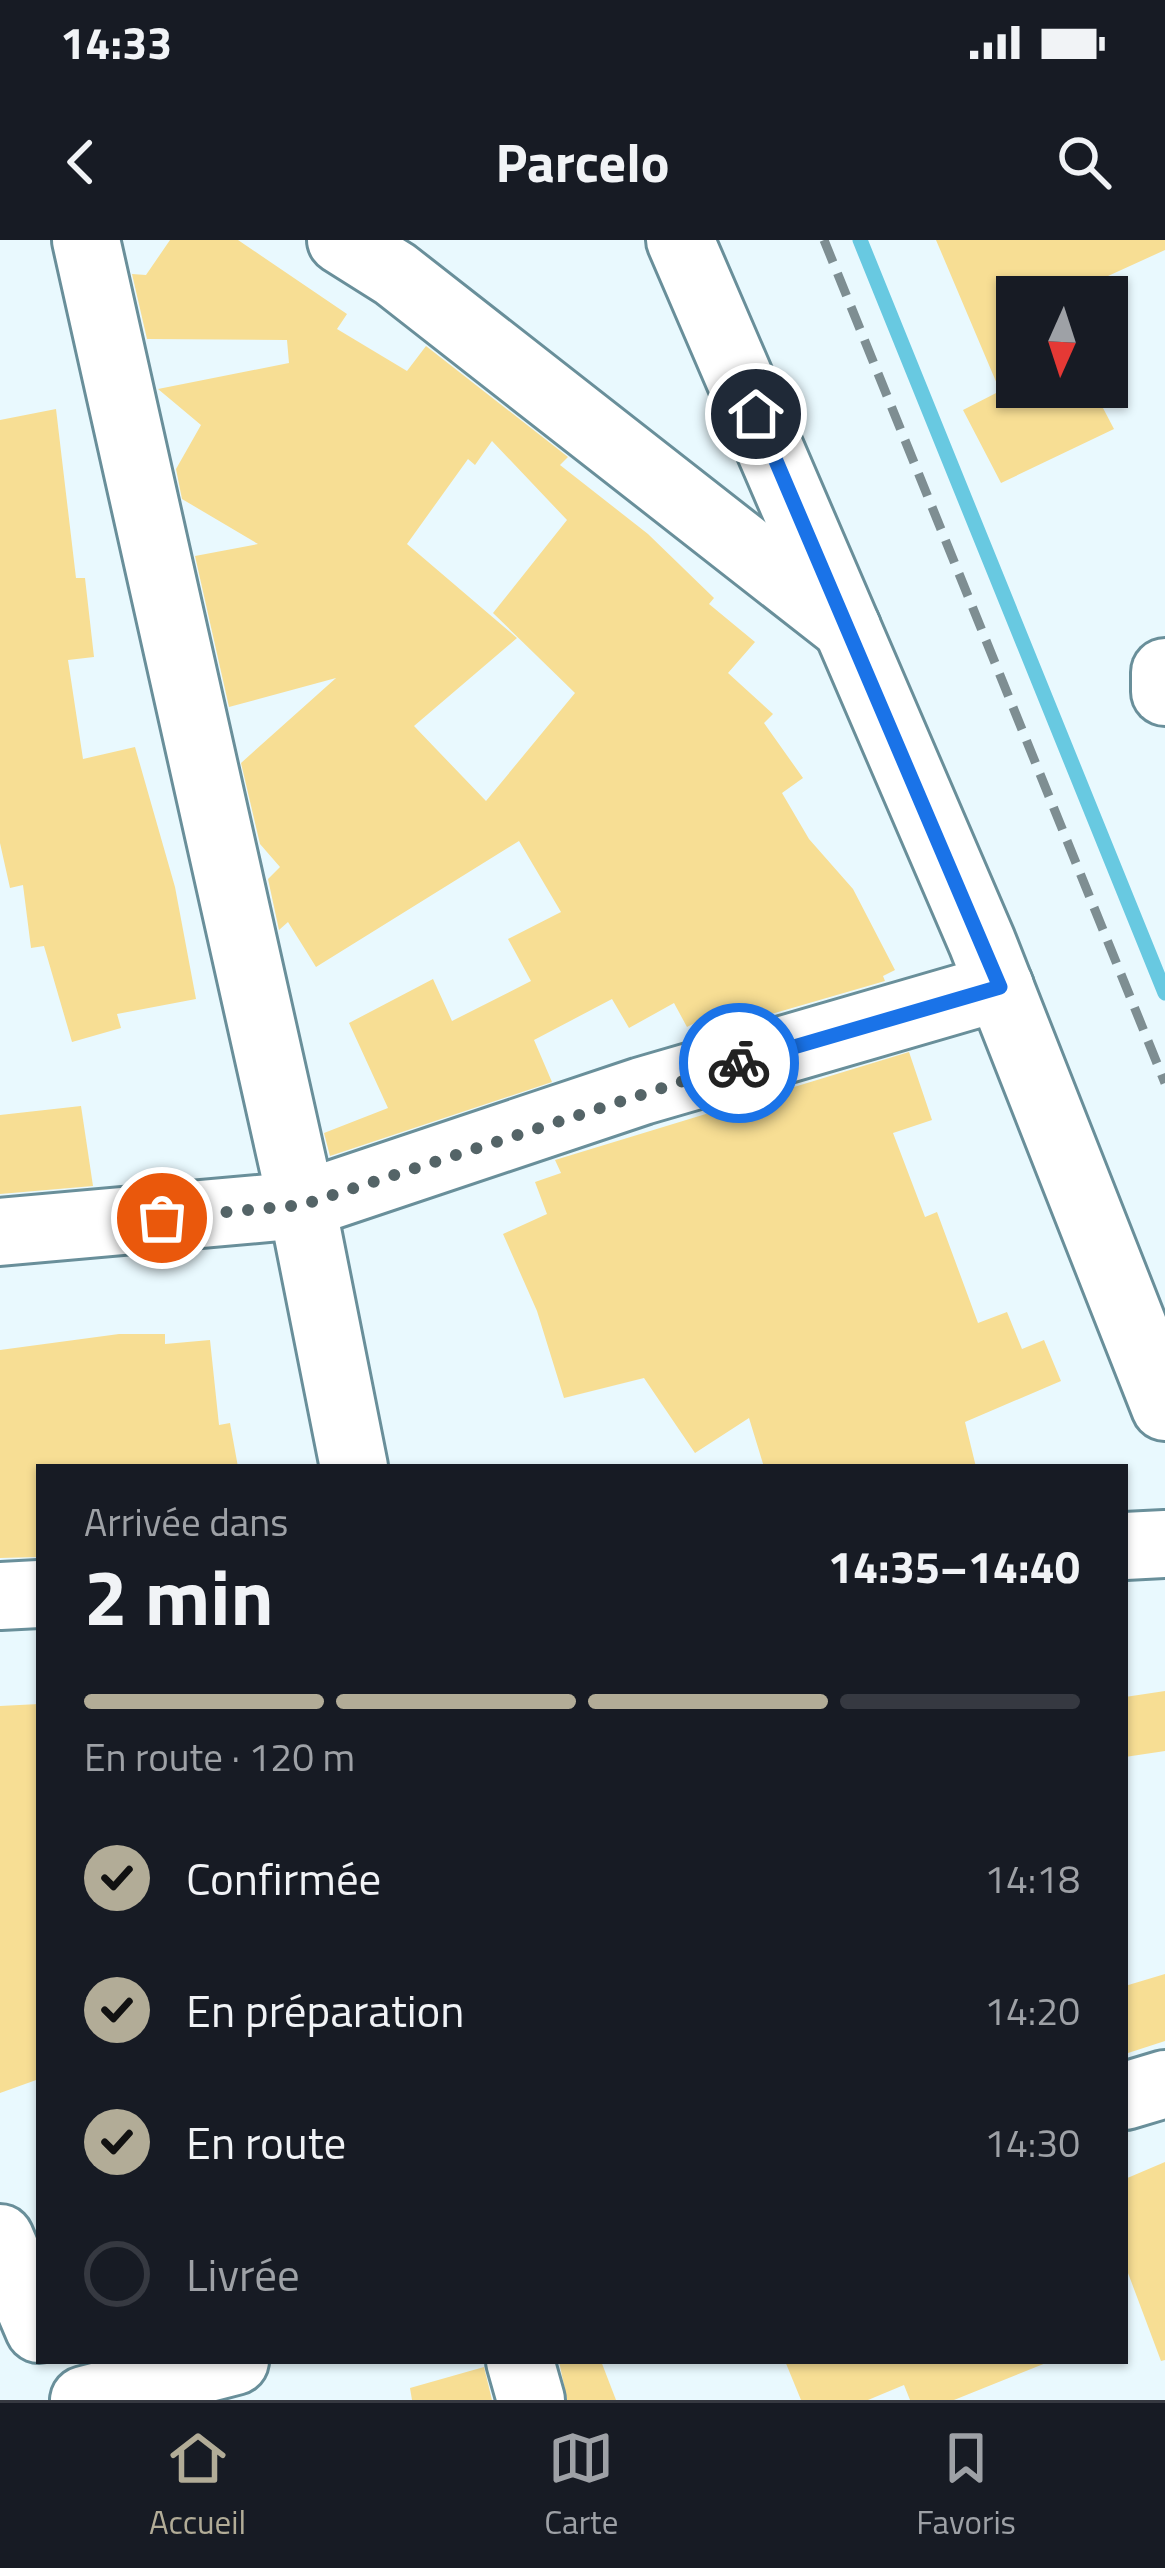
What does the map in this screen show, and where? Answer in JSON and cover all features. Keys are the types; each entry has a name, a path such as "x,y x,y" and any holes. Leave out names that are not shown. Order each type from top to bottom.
{"street":[{"path":"86,240 302,1205 353,1464"},
{"path":"341,240 395,274 851,631"},
{"path":"680,240 1000,987 1165,1407"},
{"path":"0,1232 302,1205 642,1090 1000,987"},
{"path":"1128,1546 1165,1544"},
{"path":"0,1596 36,1594"},
{"path":"1128,2095 1165,2084"},
{"path":"0,2238 31,2335"},
{"path":"47,2364 66,2400"},
{"path":"84,2400 224,2364"},
{"path":"521,2364 531,2400"}],"building":[{"path":"170,240 238,240 347,314 337,329 407,371 426,346 568,457 560,465 648,534 714,598 709,604 755,642 728,673 773,714 764,723 803,778 782,793 809,839 853,889 895,970 883,976 885,981 730,1026 721,1009 687,1027 674,1003 629,1028 612,999 534,1040 552,1082 330,1156 324,1133 388,1108 349,1023 433,979 452,1021 531,981 508,939 561,912 519,841 316,967 288,922 279,930 268,879 280,867 260,844 241,763 336,678 229,707 195,556 258,544 182,499 176,469 201,425 158,389 289,363 287,340 147,339 132,274 146,275","holes":["492,441 567,520 493,613 575,693 486,801 414,726 517,638 407,544 468,459 475,465"]},
{"path":"936,240 1165,240 1165,250 1108,276 996,276 996,382"},
{"path":"996,393 996,408 1103,408 1114,429 1001,483 963,410"},
{"path":"56,409 76,578 85,578 94,657 68,660 83,759 135,747 175,887 196,999 117,1014 121,1028 72,1042 44,946 31,948 23,885 10,888 0,843 0,420"},
{"path":"909,1052 932,1120 893,1133 925,1217 937,1212 978,1323 1007,1312 1022,1349 1044,1340 1061,1381 965,1422 975,1464 763,1464 749,1418 695,1453 644,1378 564,1398 537,1311 503,1234 547,1214 535,1182 561,1173 555,1160"},
{"path":"81,1106 93,1186 0,1194 0,1115"},
{"path":"119,1334 165,1334 165,1344 210,1340 219,1425 230,1423 237,1464 36,1464 36,1557 0,1558 0,1350"},
{"path":"1165,1691 1165,1751 1128,1757 1128,1697"},
{"path":"36,1704 36,2080 0,2093 0,1706"},
{"path":"1165,1974 1165,2041 1128,2053 1128,1985"},
{"path":"1165,2162 1165,2360 1161,2361 1128,2273 1128,2178"},
{"path":"560,2364 602,2364 616,2400 567,2400"},
{"path":"786,2364 1044,2364 954,2400 910,2400 904,2385 868,2400 801,2400"},
{"path":"484,2367 492,2400 412,2400 410,2388"}],"waterway":[{"path":"860,240 1165,993"}],"railway":[{"path":"824,240 1165,1083"}],"way so far":[{"path":"162,1218 302,1205 642,1090 739,1063"}],"route":[{"path":"739,1063 1000,987 756,414"}]}
